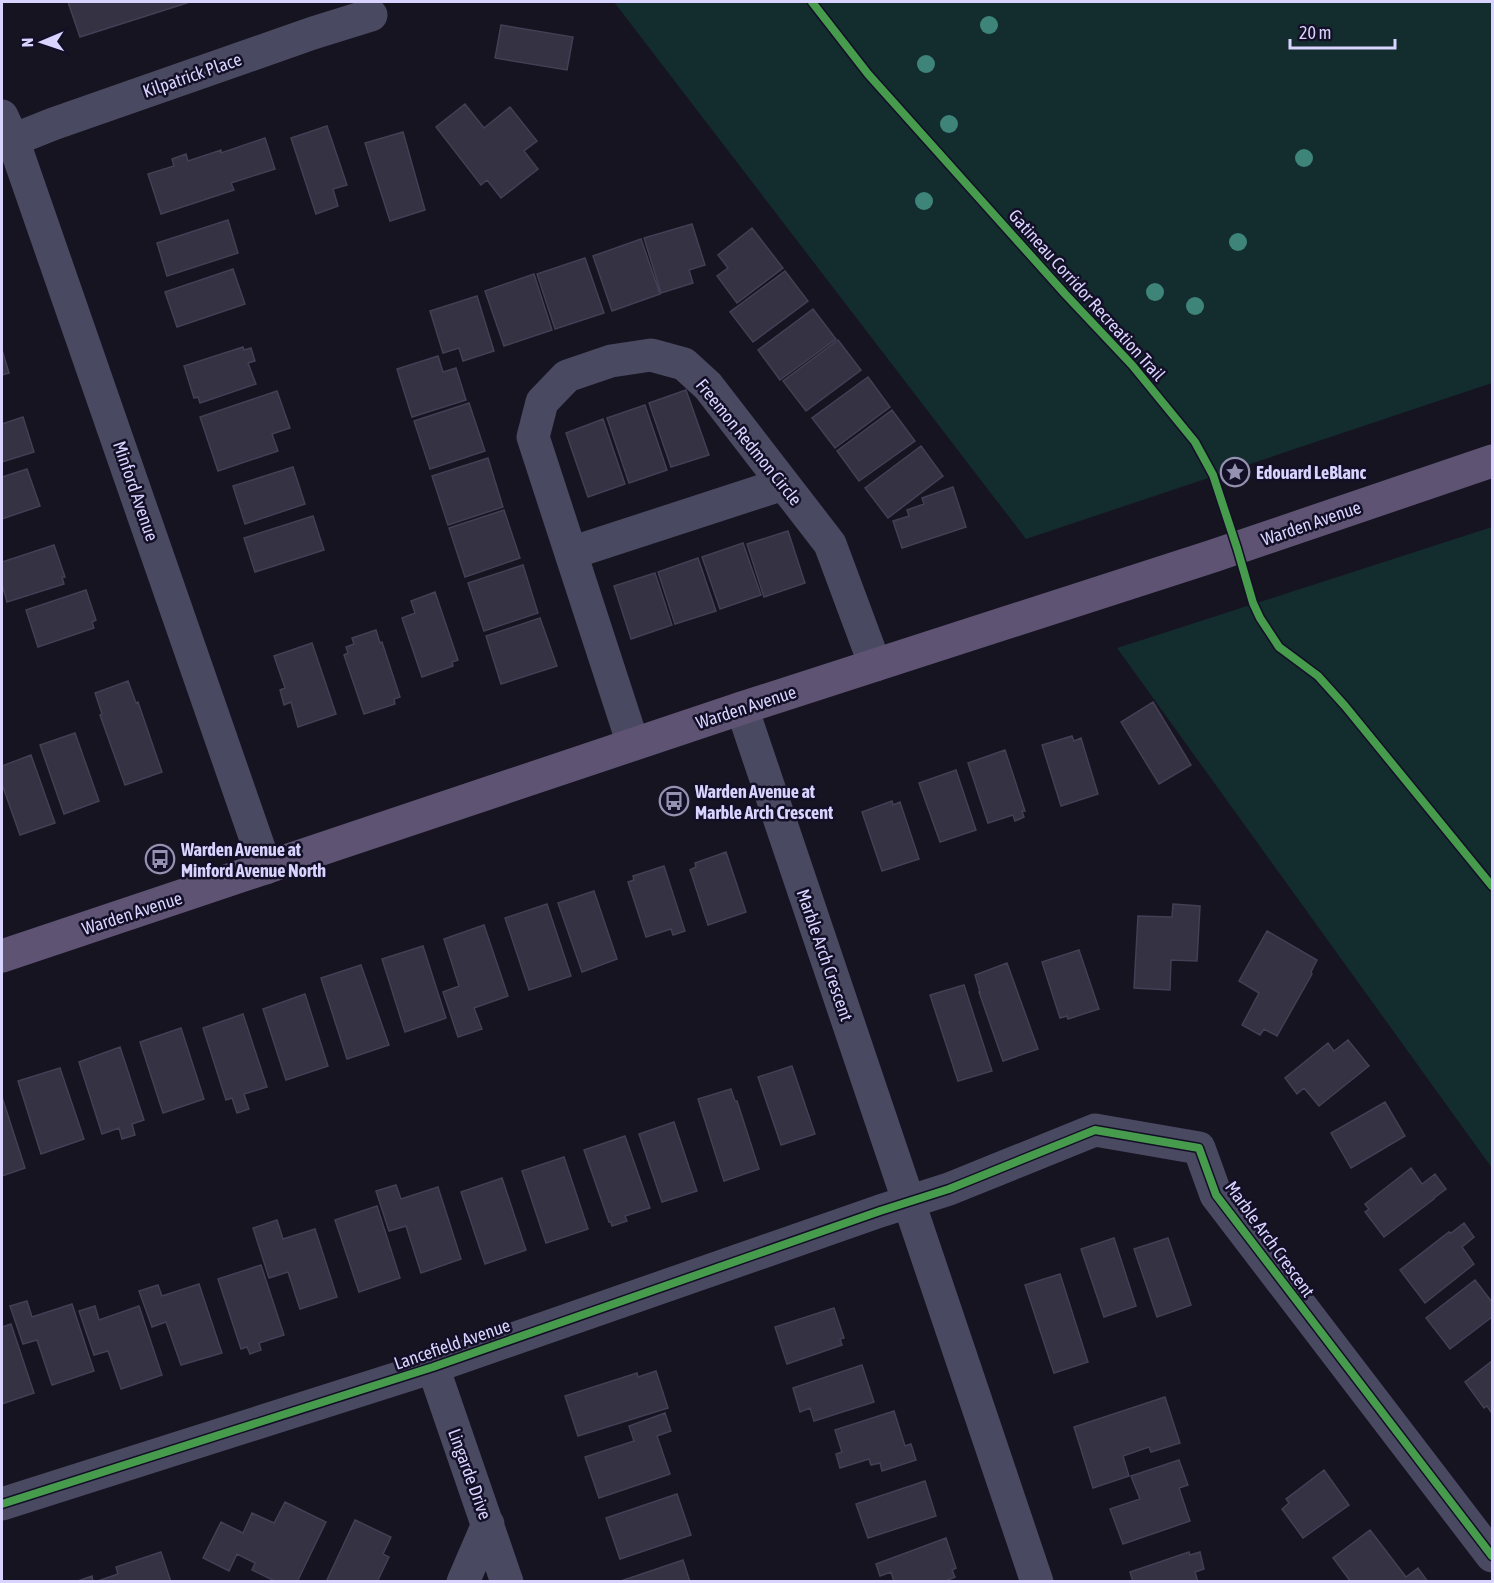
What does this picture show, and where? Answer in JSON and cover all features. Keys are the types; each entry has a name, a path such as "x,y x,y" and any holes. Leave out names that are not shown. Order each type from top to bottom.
{"main road":[{"name":"Warden Avenue","path":"2,956 633,744 1213,556 1492,462"}],"street":[{"name":"Kilpatrick Place","path":"8,128 53,124 301,36 371,15"},
{"name":"Minford Avenue","path":"8,128 266,868"},
{"name":"Freemon Redmon Circle","path":"633,744 534,437 542,402 567,376 611,361 651,355 684,364 708,386 830,544 875,664"},
{"path":"571,553 783,484"},
{"name":"Marble Arch Crescent","path":"742,708 1037,1581"},
{"name":"Marble Arch Crescent","path":"908,1202 949,1190 1095,1130 1199,1148 1216,1195 1492,1556"},
{"name":"Lancefield Avenue","path":"2,1504 433,1367 908,1202"},
{"name":"Lingarde Drive","path":"433,1367 507,1581"},
{"path":"463,1581 488,1524"}],"green space":[{"path":"614,2 1492,2 1492,383 1026,539"},
{"path":"1492,527 1492,1168 1117,648"}],"building":[{"path":"68,2 190,2 80,37"},
{"path":"501,25 573,37 567,70 495,58"},
{"path":"465,104 484,128 510,107 537,141 524,151 538,169 501,198 487,180 481,185 436,127"},
{"path":"327,126 347,185 333,189 338,206 316,214 291,138"},
{"path":"403,132 425,210 390,221 365,143"},
{"path":"265,138 275,169 231,183 234,190 161,214 148,174 174,166 172,159 186,154 188,161"},
{"path":"228,220 238,253 167,276 157,243"},
{"path":"692,224 705,265 689,270 693,283 661,293 644,238"},
{"path":"752,228 783,268 737,303 717,276 728,268 718,255"},
{"path":"641,239 660,294 612,311 593,256"},
{"path":"585,258 604,313 555,329 537,274"},
{"path":"233,269 245,304 177,327 165,292"},
{"path":"785,271 808,301 753,342 730,312"},
{"path":"534,274 552,330 504,346 485,291"},
{"path":"477,296 494,351 463,361 459,348 443,353 430,311"},
{"path":"813,309 836,339 780,380 758,350"},
{"path":"838,340 861,370 806,411 783,381"},
{"path":"243,347 244,350 251,348 255,361 248,363 256,384 200,403 198,397 194,398 184,366"},
{"path":"2,350 9,373 2,375"},
{"path":"438,356 443,372 456,368 466,400 412,417 397,369"},
{"path":"868,377 890,407 835,448 812,418"},
{"path":"686,390 709,455 671,467 649,403"},
{"path":"277,391 290,428 272,434 278,451 218,471 200,417"},
{"path":"469,403 485,451 430,469 414,421"},
{"path":"645,405 667,470 629,483 607,418"},
{"path":"892,410 915,441 859,481 837,451"},
{"path":"23,417 34,452 2,462 2,424"},
{"path":"603,419 625,484 588,497 566,433"},
{"path":"921,446 943,476 888,518 865,488"},
{"path":"488,458 503,507 448,525 432,476"},
{"path":"293,467 305,504 245,524 233,486"},
{"path":"27,469 40,506 2,519 2,477"},
{"path":"953,487 966,527 902,548 893,521 909,516 907,510 924,504 922,498"},
{"path":"504,510 520,558 465,577 449,528"},
{"path":"313,516 324,550 255,572 244,538"},
{"path":"788,531 805,583 764,597 747,544"},
{"path":"743,543 761,595 720,609 702,557"},
{"path":"54,545 65,577 62,577 64,584 7,602 2,584 2,562"},
{"path":"698,558 716,611 675,624 658,572"},
{"path":"523,565 538,613 484,631 468,583"},
{"path":"655,573 672,625 631,639 614,586"},
{"path":"86,590 96,620 92,622 94,628 38,647 26,610"},
{"path":"435,592 458,660 452,662 453,666 422,677 402,618 415,613 411,601"},
{"path":"540,618 557,666 501,684 486,636"},
{"path":"376,630 400,697 394,699 395,704 364,714 344,655 348,653 346,647 354,644 352,638"},
{"path":"312,643 336,714 298,727 291,702 284,705 280,690 285,688 274,656"},
{"path":"128,681 136,703 138,702 162,772 125,785 100,715 102,714 95,693"},
{"path":"1153,702 1191,765 1159,784 1121,722"},
{"path":"75,733 99,801 64,814 40,745"},
{"path":"1072,736 1074,741 1081,738 1098,794 1061,806 1042,745"},
{"path":"1005,750 1025,811 1022,811 1024,817 1015,821 1013,815 988,823 968,763"},
{"path":"31,755 55,823 20,835 2,784 2,766"},
{"path":"956,770 976,830 940,842 919,783"},
{"path":"892,801 893,805 900,802 919,859 882,871 862,812"},
{"path":"726,852 746,912 708,925 690,870 696,867 695,863"},
{"path":"664,866 685,931 673,935 671,929 646,937 628,882 634,880 633,876"},
{"path":"594,891 617,959 582,972 558,903"},
{"path":"547,904 571,976 529,990 505,918"},
{"path":"1173,904 1200,906 1197,961 1171,960 1170,990 1134,988 1138,916 1172,917"},
{"path":"484,925 508,996 474,1008 482,1029 458,1037 443,992 459,986 444,939"},
{"path":"1267,931 1317,960 1312,974 1277,1036 1264,1029 1260,1035 1242,1025 1259,993 1239,981"},
{"path":"423,946 446,1018 405,1032 382,959"},
{"path":"1079,950 1099,1009 1068,1019 1067,1016 1060,1018 1042,962"},
{"path":"1007,963 1038,1049 1003,1061 975,975"},
{"path":"361,965 389,1045 347,1059 321,978"},
{"path":"964,985 992,1071 958,1081 930,995"},
{"path":"305,994 328,1066 286,1080 263,1009"},
{"path":"243,1014 267,1087 244,1094 249,1109 237,1113 232,1098 226,1100 203,1028"},
{"path":"181,1028 204,1099 163,1113 140,1042"},
{"path":"1348,1040 1369,1066 1319,1106 1304,1088 1297,1094 1285,1078 1328,1043 1334,1051"},
{"path":"120,1047 144,1120 132,1124 135,1135 122,1139 119,1128 102,1134 79,1062"},
{"path":"792,1066 815,1134 781,1145 758,1077"},
{"path":"60,1068 84,1139 41,1154 18,1081"},
{"path":"731,1089 759,1169 724,1181 698,1099"},
{"path":"2,1097 25,1168 2,1176"},
{"path":"1385,1102 1405,1136 1351,1168 1331,1133"},
{"path":"674,1122 697,1191 662,1202 639,1134"},
{"path":"625,1136 650,1208 625,1216 627,1221 612,1226 584,1150"},
{"path":"564,1157 588,1229 546,1243 522,1171"},
{"path":"1411,1168 1422,1184 1435,1174 1446,1189 1384,1237 1365,1212 1369,1209 1365,1204"},
{"path":"502,1178 526,1250 485,1264 461,1192"},
{"path":"396,1185 401,1199 438,1187 461,1259 421,1273 406,1226 389,1231 376,1191"},
{"path":"377,1206 400,1278 359,1292 335,1220"},
{"path":"277,1220 283,1239 315,1229 337,1297 300,1309 288,1272 269,1278 253,1228"},
{"path":"1464,1223 1474,1237 1462,1247 1474,1264 1425,1303 1400,1270"},
{"path":"1114,1238 1136,1306 1104,1317 1081,1249"},
{"path":"1168,1238 1191,1305 1157,1317 1134,1249"},
{"path":"261,1265 284,1335 259,1343 261,1350 250,1354 247,1347 241,1349 218,1279"},
{"path":"1060,1274 1088,1362 1054,1373 1025,1285"},
{"path":"1475,1280 1492,1302 1492,1317 1450,1349 1426,1318"},
{"path":"199,1284 222,1353 181,1365 166,1322 152,1327 139,1291 158,1285 162,1296"},
{"path":"27,1301 32,1317 72,1304 94,1371 52,1385 37,1340 23,1344 10,1306"},
{"path":"95,1306 99,1320 139,1306 162,1375 121,1389 108,1351 94,1355 79,1311"},
{"path":"834,1308 844,1338 840,1339 842,1345 787,1364 775,1327"},
{"path":"11,1324 34,1393 2,1404 2,1327"},
{"path":"1492,1361 1491,1412 1487,1406 1484,1408 1465,1382"},
{"path":"862,1365 874,1402 814,1421 810,1408 800,1412 793,1388"},
{"path":"656,1371 668,1408 578,1436 565,1396 637,1373 638,1377"},
{"path":"1165,1397 1180,1443 1151,1452 1149,1447 1123,1456 1129,1476 1093,1488 1074,1427"},
{"path":"894,1411 905,1446 911,1444 916,1460 882,1471 880,1463 871,1465 869,1459 840,1468 836,1454 842,1452 835,1430"},
{"path":"665,1413 671,1431 657,1436 670,1474 599,1498 585,1457 634,1441 629,1426"},
{"path":"1179,1460 1188,1485 1179,1488 1190,1521 1123,1544 1110,1509 1140,1499 1131,1476"},
{"path":"1324,1470 1349,1505 1303,1538 1282,1509 1289,1503 1286,1499"},
{"path":"925,1481 936,1516 868,1538 856,1504"},
{"path":"677,1494 691,1535 620,1559 606,1518"},
{"path":"285,1502 326,1522 297,1582 277,1582 252,1570 255,1563 237,1554 229,1571 203,1558 221,1522 243,1533 252,1513 274,1523"},
{"path":"355,1520 391,1537 383,1554 389,1557 377,1582 326,1582"},
{"path":"1370,1530 1406,1577 1418,1568 1428,1582 1351,1582 1333,1558"},
{"path":"946,1538 956,1568 952,1570 955,1577 943,1582 894,1582 891,1572 880,1576 876,1564"},
{"path":"161,1552 171,1582 95,1582 118,1574 116,1567"},
{"path":"1189,1552 1190,1555 1200,1552 1204,1569 1195,1572 1198,1582 1133,1582 1130,1572"},
{"path":"683,1560 690,1582 618,1582"},
{"path":"92,1576 93,1582 75,1582"}],"cycle path":[{"name":"Gatineau Corridor Recreation Trail","path":"812,2 868,74 1066,295 1132,365 1195,442 1213,475 1253,603 1279,647 1318,676 1345,706 1492,886"},
{"path":"2,1504 433,1367 949,1189 1095,1130 1199,1148 1216,1195 1492,1556"}],"place":[{"name":"Edouard LeBlanc","path":"1235,472"},
{"name":"Warden Avenue at Marble Arch Crescent","path":"674,801"},
{"name":"Warden Avenue at Minford Avenue North","path":"160,859"}]}
